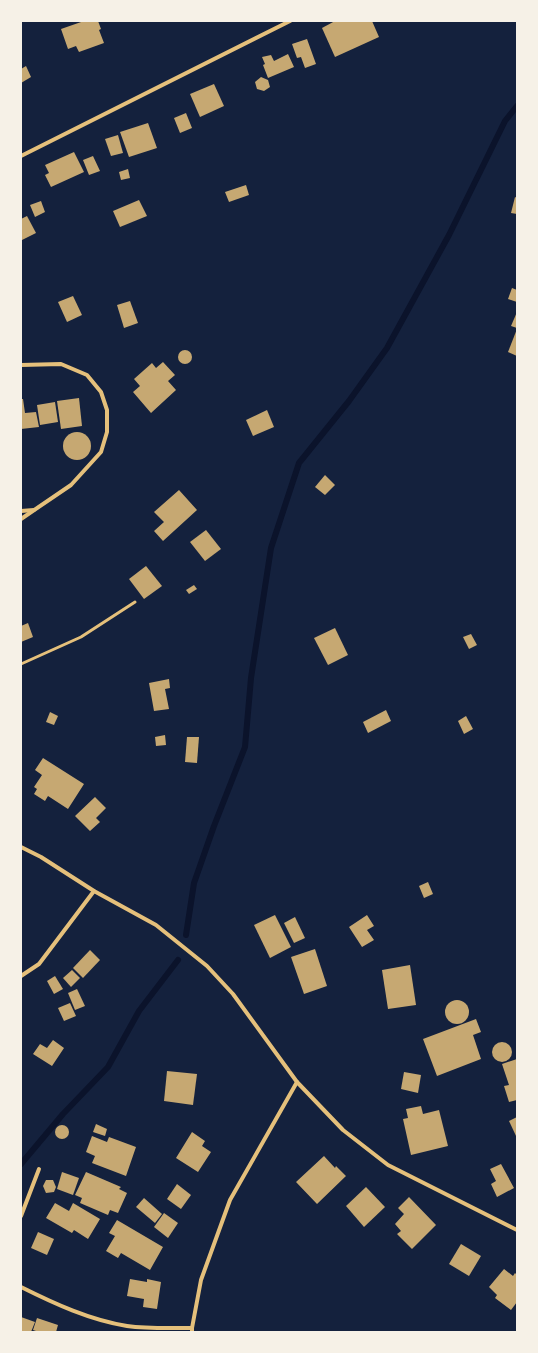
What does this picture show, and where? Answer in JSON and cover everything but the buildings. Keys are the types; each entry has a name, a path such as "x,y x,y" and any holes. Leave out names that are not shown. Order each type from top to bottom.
{"street":[{"path":"21,156 290,21"},
{"path":"21,365 61,364 86,375 101,392 108,410 107,432 101,452 71,485 21,519"},
{"path":"21,511 36,509"},
{"path":"21,847 41,857 94,891 156,925 207,966 233,994 297,1082 343,1130 388,1165 517,1230"},
{"path":"21,976 39,964 94,891"},
{"path":"21,1287 56,1304 96,1319 128,1326 192,1330 201,1280 230,1200 297,1082"},
{"path":"21,1216 39,1169"}],"lane":[{"path":"21,664 81,638 135,602"}],"waterway":[{"path":"186,935 194,883 214,826 245,747 251,678 271,548 299,463 349,401 387,348 449,235 505,121 517,106"},
{"path":"21,1164 63,1114 108,1067 139,1011 178,960"}]}
